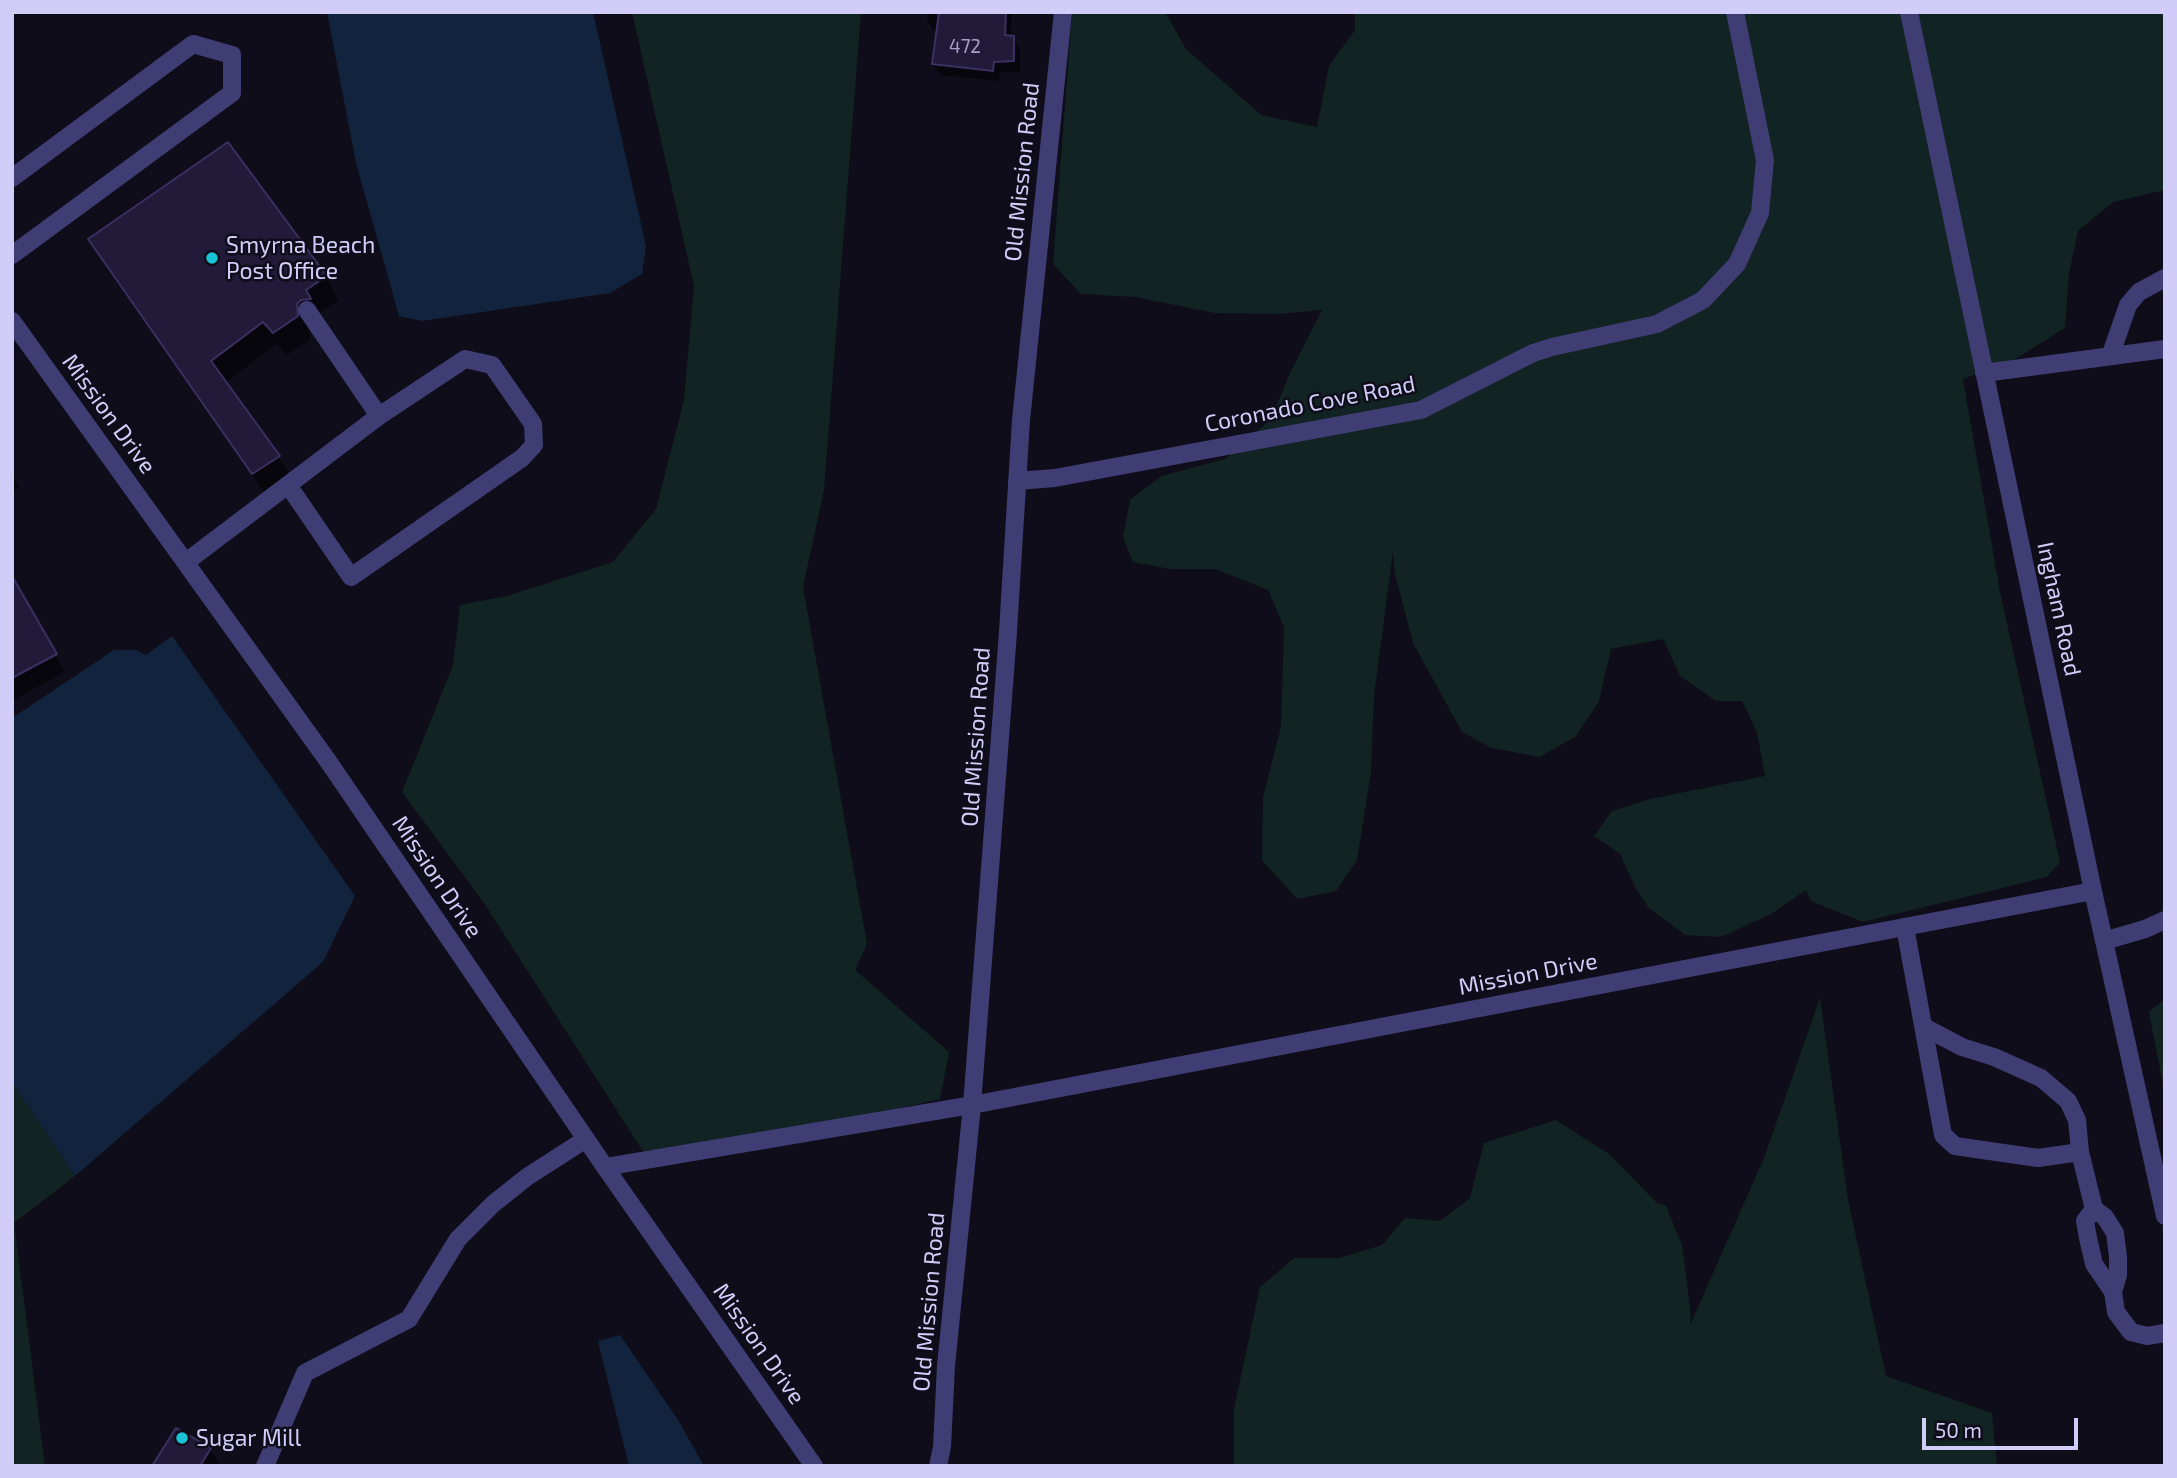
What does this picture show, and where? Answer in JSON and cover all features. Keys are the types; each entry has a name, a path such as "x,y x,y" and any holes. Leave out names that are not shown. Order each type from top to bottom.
{"street":[{"name":"Old Mission Road","path":"938,1466 942,1447 946,1366 972,1105 1008,632 1021,420 1063,12"},
{"name":"Coronado Cove Road","path":"1017,481 1055,478 1420,410 1533,353 1657,324 1703,300 1737,264 1760,212 1765,160 1735,12"},
{"name":"Ingham Road","path":"1909,12 2104,941 2165,1216"},
{"path":"12,178 193,44 232,55 232,93 12,255"},
{"path":"2111,354 2128,305 2139,292 2165,278"},
{"path":"307,310 379,416"},
{"name":"Mission Drive","path":"12,321 19,343 186,562 328,761 605,1167 814,1466"},
{"path":"1984,373 2111,354 2165,349"},
{"path":"186,562 379,416 465,359 492,365 533,424 534,445 522,458 351,576 288,485"},
{"name":"Mission Drive","path":"605,1167 972,1105 2094,891"},
{"path":"2104,941 2146,929 2165,920"},
{"path":"1905,927 1943,1135 1955,1146 2038,1158 2080,1152"},
{"path":"1924,1027 1962,1046 2041,1078 2068,1101 2077,1120 2080,1152 2094,1209 2105,1217 2115,1233 2118,1275 2113,1292 2116,1312 2131,1332 2147,1336 2165,1333"},
{"path":"265,1466 305,1373 409,1319 458,1239 492,1204 527,1177 586,1139"},
{"path":"2094,1209 2085,1221 2088,1238 2094,1264 2113,1292"}],"shaded area":[{"path":"632,12 861,12 824,490 803,587 867,944 855,970 949,1052 940,1099 651,1164 484,903 402,792 453,665 460,605 507,596 613,562 656,509 684,400 694,286"},
{"path":"1072,12 1165,12 1186,49 1261,115 1317,127 1329,66 1355,30 1355,12 2165,12 2165,190 2113,202 2078,231 2069,273 2065,328 2014,360 1963,379 2000,592 2060,862 2047,877 1863,922 1811,901 1806,890 1771,914 1721,937 1685,935 1648,907 1635,887 1620,854 1594,836 1612,811 1650,799 1765,776 1757,732 1742,701 1716,701 1680,676 1663,639 1611,649 1599,701 1575,737 1539,757 1492,748 1462,732 1413,643 1395,574 1393,552 1374,695 1371,772 1357,860 1336,891 1297,899 1262,860 1263,797 1281,727 1284,627 1268,590 1215,569 1170,569 1133,562 1123,537 1130,500 1161,476 1225,459 1271,419 1289,375 1322,310 1278,314 1215,313 1135,297 1081,294 1053,264"},
{"path":"1820,998 1848,1200 1886,1376 1992,1413 1997,1466 1234,1466 1234,1409 1260,1287 1294,1258 1339,1258 1382,1245 1405,1218 1440,1221 1470,1198 1484,1143 1556,1120 1609,1154 1656,1202 1666,1206 1682,1245 1690,1325 1764,1158"},
{"path":"2165,999 2165,1095 2149,1012"},
{"path":"12,1082 75,1176 14,1223 45,1466 12,1466"}],"water":[{"path":"327,12 593,12 646,246 642,274 610,293 422,321 399,316 356,163"},
{"path":"172,636 355,896 323,962 75,1176 12,1082 12,718 114,650 136,650 146,655"},
{"path":"620,1335 678,1420 704,1466 629,1466 598,1341"}],"building":[{"path":"939,12 1006,12 1005,35 1014,36 1014,61 994,62 993,71 932,64"},
{"path":"228,142 327,276 306,290 311,299 301,300 297,304 298,316 273,333 263,322 211,361 280,456 252,474 88,239"},
{"path":"12,576 57,654 12,678"},
{"name":"Sugar Mill","path":"176,1428 211,1448 200,1466 152,1466"}],"place":[{"name":"Smyrna Beach Post Office","path":"212,258"},
{"name":"Sugar Mill","path":"182,1438"}]}
